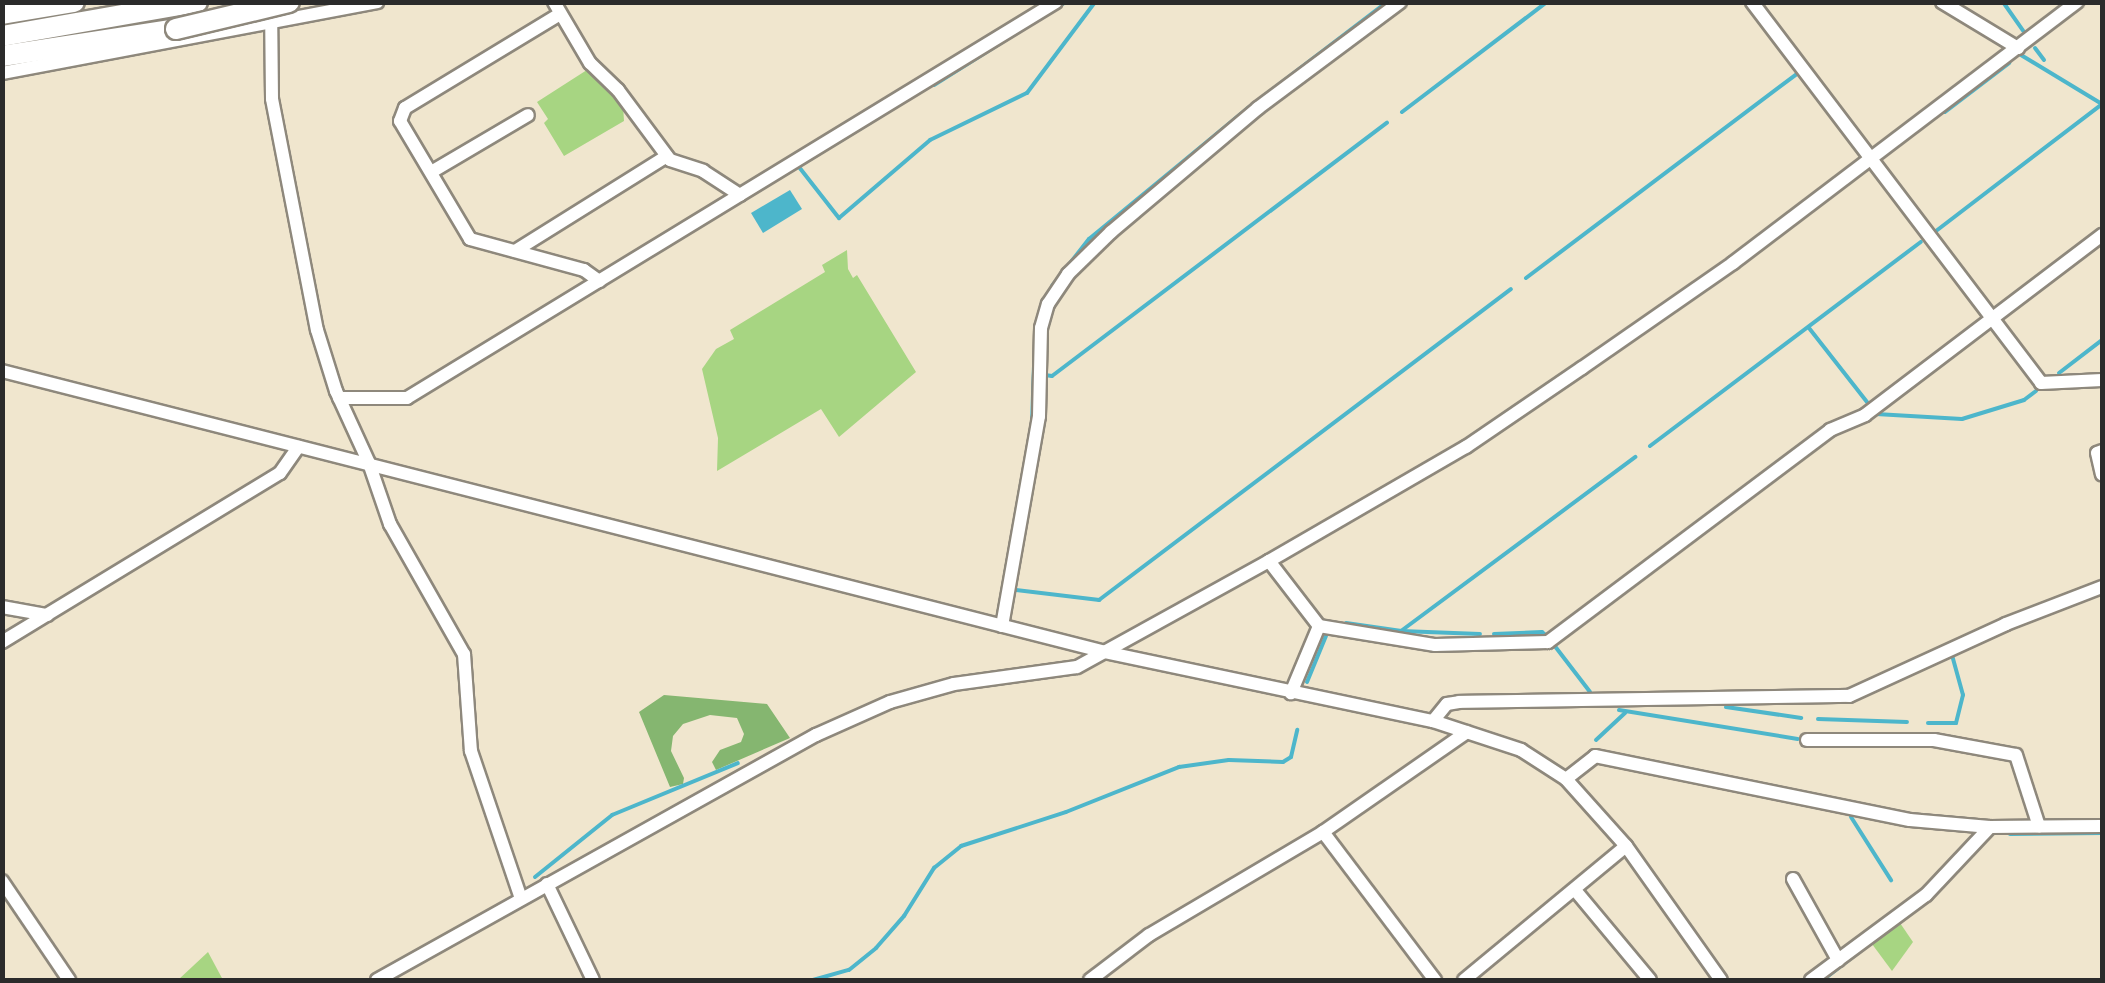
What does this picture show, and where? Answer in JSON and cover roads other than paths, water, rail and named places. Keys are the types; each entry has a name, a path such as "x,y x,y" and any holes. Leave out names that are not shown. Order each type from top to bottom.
{"highway":[{"path":"2,14 74,2"},
{"path":"2,36 198,2"},
{"path":"2,56 176,29 289,2"}],"street":[{"path":"271,2 272,99 317,330 338,398 369,462 390,524 464,654 469,672 472,750 521,899"},
{"path":"2,73 377,2"},
{"path":"338,398 407,398 1056,2"},
{"path":"1002,626 1039,416 1041,328 1048,304 1068,274 1111,232 1258,108 1400,2"},
{"path":"1752,2 2041,383 2088,377 2102,380"},
{"path":"1942,2 2018,48"},
{"path":"376,980 816,735 890,702 954,684 1077,667 1270,561 1466,447 1733,263 2077,2"},
{"path":"599,280 584,270 470,238 400,121 404,108 557,8 590,63 618,90 667,156 703,171 740,195"},
{"path":"433,171 528,115"},
{"path":"516,251 667,156"},
{"path":"1270,561 1319,626 1435,645 1548,642 1830,430 1865,415 2102,235"},
{"path":"2,371 1105,652 1433,721 1521,750 1566,779 1626,846 1721,980"},
{"path":"2,642 280,473 298,446"},
{"path":"2102,452 2097,454 2102,474"},
{"path":"1433,721 1447,704 1460,702 1849,696 2006,624 2102,587"},
{"path":"2,607 47,615"},
{"path":"1292,693 1319,626"},
{"path":"1090,980 1149,935 1323,832 1467,732"},
{"path":"1806,740 1934,740 2016,756 2039,826"},
{"path":"1566,779 1595,756 1910,820 1990,827 2102,826"},
{"path":"1811,980 1926,895 1990,827"},
{"path":"1323,832 1436,980"},
{"path":"1464,980 1626,846"},
{"path":"1793,879 1838,960"},
{"path":"2,881 69,980"},
{"path":"546,884 593,980"},
{"path":"1576,890 1650,980"}],"water":[{"path":"790,190 802,209 763,233 751,213"}],"waterway":[{"path":"934,85 1066,2"},
{"path":"799,167 839,218 930,140 1027,93 1095,2"},
{"path":"1052,286 1089,239 1248,108 1387,2"},
{"path":"1402,112 1547,2"},
{"path":"2003,2 2023,31"},
{"path":"2035,48 2044,60"},
{"path":"2016,52 2102,104"},
{"path":"1945,112 2009,63"},
{"path":"1526,278 1798,73"},
{"path":"1936,231 2102,104"},
{"path":"751,195 871,122"},
{"path":"1045,375 1052,376 1387,123"},
{"path":"1650,446 1921,242"},
{"path":"1016,590 1099,600 1511,289"},
{"path":"1809,328 1867,402"},
{"path":"2059,373 2102,340"},
{"path":"1032,423 1034,367"},
{"path":"1876,414 1962,419 2024,400 2036,391"},
{"path":"1346,623 1401,631 1635,457"},
{"path":"1005,575 1016,516"},
{"path":"1401,631 1480,634"},
{"path":"1494,634 1542,632 1549,638"},
{"path":"1307,682 1326,636"},
{"path":"1554,645 1590,692"},
{"path":"1928,723 1956,723 1963,695 1952,655"},
{"path":"1726,707 1801,718"},
{"path":"1619,710 1798,739"},
{"path":"1596,740 1625,713"},
{"path":"1818,719 1907,722"},
{"path":"813,980 849,970 876,948 904,916 934,868 961,846 1066,812 1179,767 1229,760 1283,762 1291,757 1297,730"},
{"path":"535,877 612,815 738,763"},
{"path":"1851,817 1891,880"},
{"path":"2010,834 2102,833"},
{"path":"1823,980 1863,949"}]}
